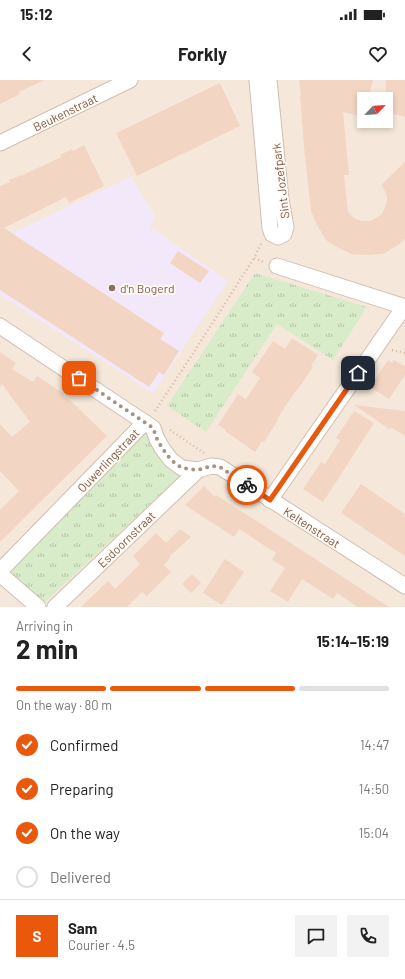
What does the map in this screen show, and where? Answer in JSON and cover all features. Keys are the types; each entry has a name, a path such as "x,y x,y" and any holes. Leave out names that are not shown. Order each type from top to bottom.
{"street":[{"name":"Beukenstraat","path":"0,144 130,80"},
{"name":"Sint Jozefpark","path":"257,80 270,228 272,234 278,237 284,234 286,227 281,199 269,80"},
{"path":"270,500 404,307 277,266"},
{"path":"0,326 153,428 162,448 171,460 182,468 198,470 211,466 220,467"},
{"name":"Ouwerlingstraat","path":"0,573 145,422"},
{"name":"Keltenstraat","path":"220,467 405,586"},
{"name":"Esdoornstraat","path":"54,607 198,470"},
{"path":"0,573 38,607"}],"path":[{"name":"Ouwerlingstraat","path":"145,422 194,352 254,258"},
{"path":"170,429 209,457 220,467"}],"shaded area":[{"path":"0,80 405,80 405,607 0,607"},
{"name":"d'n Bogerd","path":"131,177 155,216 150,227 228,281 153,393 0,295 0,246 6,236"}],"green space":[{"path":"255,273 367,307 333,360 277,324 206,432 167,406"},
{"path":"146,430 157,454 172,470 181,475 45,602 37,605 7,571"}],"building":[{"path":"0,80 44,80 19,92 20,94 0,104"},
{"path":"299,80 373,80 370,92 357,92 357,116 343,112 349,175 344,175 348,212 358,220 371,221 381,215 386,205 386,193 381,185 405,162 405,239 385,253 368,255 351,254 326,240 317,225 311,211 304,147"},
{"path":"386,80 405,80 405,117 393,114 393,92 386,92"},
{"path":"220,83 240,126 137,176 116,133"},
{"path":"84,145 104,186 69,203 66,197 4,228 164,333 160,339 179,351 164,375 159,372 149,387 0,290 0,186 10,182 9,180 61,157 60,155 72,149 73,151"},
{"path":"178,251 209,271 200,283 170,263"},
{"path":"292,338 318,355 311,366 313,367 277,419 278,420 264,442 262,441 255,452 218,425 238,394 246,399 260,378 252,372 273,341 285,349"},
{"path":"0,352 16,363 12,369 33,382 37,376 64,394 63,396 71,401 107,436 0,542 0,510 19,491 0,471 0,424 12,437 30,422 2,384 0,387"},
{"path":"388,360 392,363 394,360 405,366 405,375 389,399 370,387"},
{"path":"354,405 405,411 405,436 392,428 389,429"},
{"path":"354,411 374,423 323,502 303,489 321,462 325,464 340,440 336,438"},
{"path":"361,484 405,514 405,556 341,513"},
{"path":"204,486 215,497 216,495 389,607 358,607 337,593 333,599 302,579 288,602 270,591 285,568 272,560 276,553 239,529 234,537 185,505"},
{"path":"180,529 191,537 170,556 164,565 171,572 147,596 142,592 127,607 81,607 108,581 115,589 140,564 133,556 156,533 166,543"},
{"path":"225,559 244,572 222,605 203,593"},
{"path":"192,574 201,583 191,593 182,584"}],"way so far":[{"path":"79,378 153,428 162,448 171,460 182,468 198,470 211,466 220,467 247,485"}],"place":[{"name":"d'n Bogerd","path":"112,288"}],"route":[{"path":"247,485 270,500 358,373"}]}
